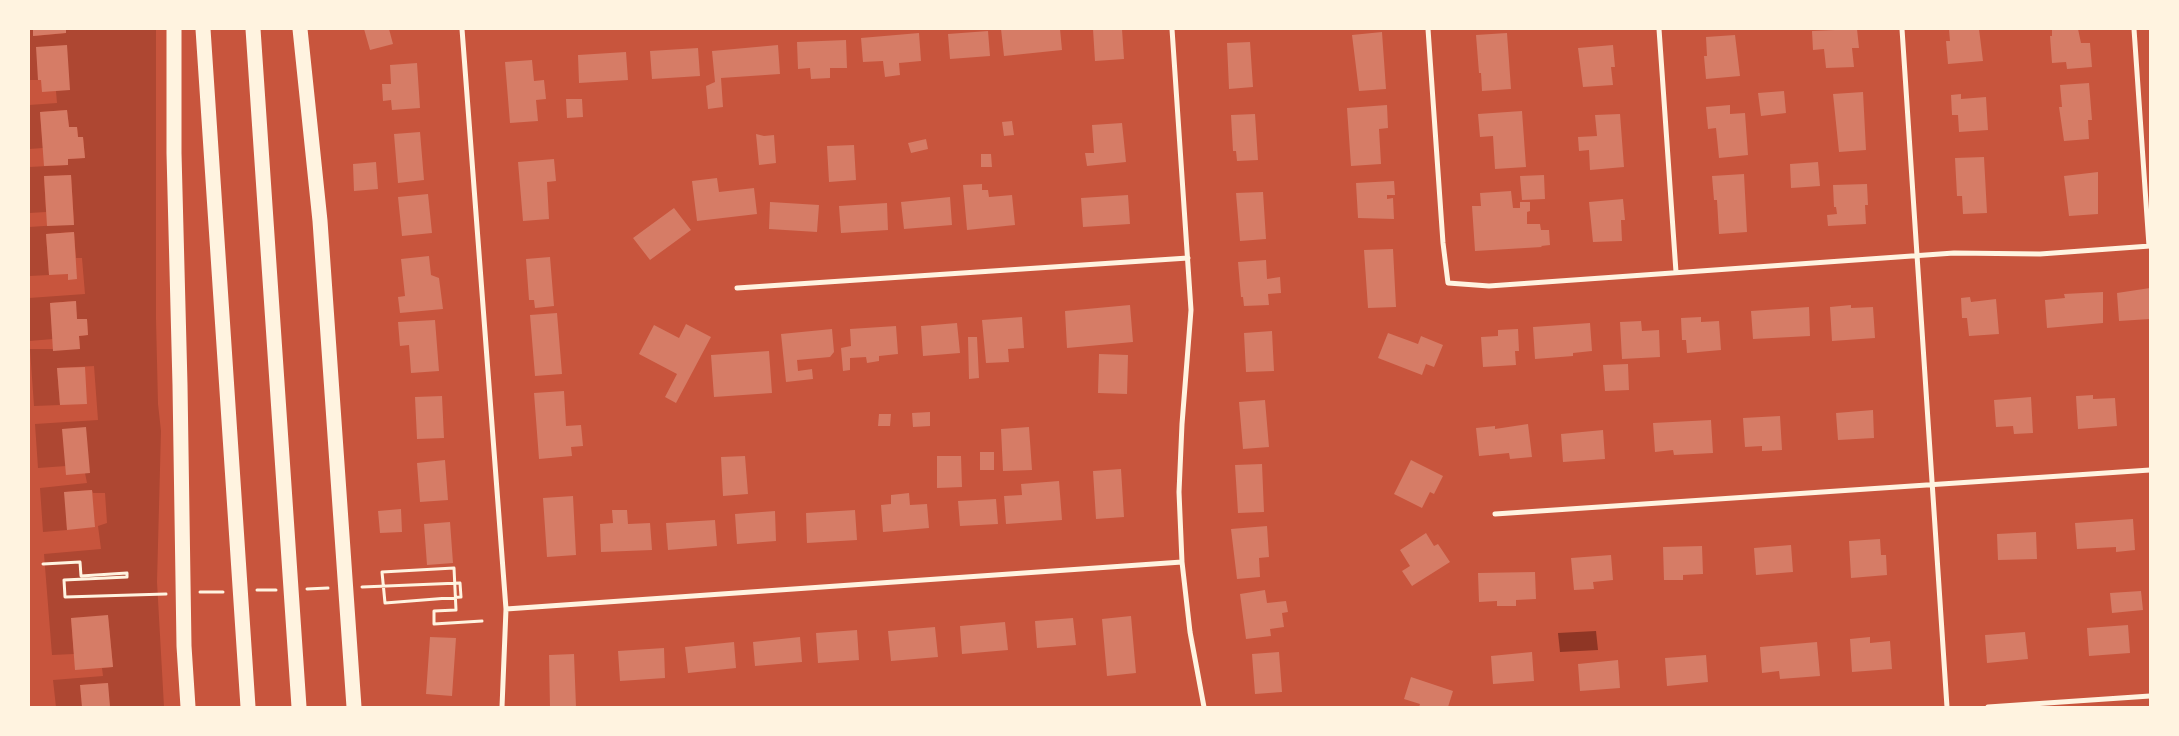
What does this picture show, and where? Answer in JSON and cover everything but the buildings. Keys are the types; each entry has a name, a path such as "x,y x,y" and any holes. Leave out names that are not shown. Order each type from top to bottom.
{"highway":[{"path":"174,29 174,153 184,646 188,707"},
{"path":"203,29 248,707"},
{"path":"254,29 299,707"},
{"path":"300,29 320,221 354,707"}],"street":[{"path":"462,29 506,609 502,707"},
{"path":"1172,29 1191,310 1179,492 1182,562 1190,632 1204,707"},
{"path":"1428,29 1443,243 1448,283 1489,286 1918,256 2040,254 2150,246 2134,29"},
{"path":"1659,29 1676,272"},
{"path":"1902,29 1934,485 1947,707"},
{"path":"738,288 1188,258"},
{"path":"1495,514 2150,470"},
{"path":"506,609 1182,562"},
{"path":"1988,707 2150,696"}],"path":[{"path":"43,564 80,562 81,576 127,573 128,577 64,580 65,597 173,593"},
{"path":"360,587 460,583 461,597 385,602 382,572 454,568 456,610 434,611 434,624 482,621"},
{"path":"301,589 330,588"},
{"path":"251,591 281,590"},
{"path":"192,593 232,591"}],"shaded area":[{"path":"29,29 33,29 34,36 66,33 66,29 156,29 156,319 158,404 161,431 157,582 164,707 110,707 107,683 81,685 82,707 56,707 53,680 103,676 102,668 113,667 108,617 71,618 74,654 52,655 44,554 101,549 98,526 107,523 105,493 93,493 92,490 65,492 67,530 43,532 40,488 87,483 85,473 66,466 38,468 35,424 98,420 94,366 57,368 60,405 34,406 30,349 80,349 79,336 88,335 87,319 77,319 75,301 50,303 53,339 29,341 29,298 85,294 82,258 76,258 74,232 46,234 49,275 29,276 29,227 74,224 71,175 44,177 46,212 29,213 29,167 68,165 68,159 85,158 83,137 78,137 77,127 69,127 67,110 40,112 43,148 29,149 29,105 57,103 56,91 67,46 38,80 29,80"},
{"path":"1596,631 1598,650 1560,652 1558,633"}]}
